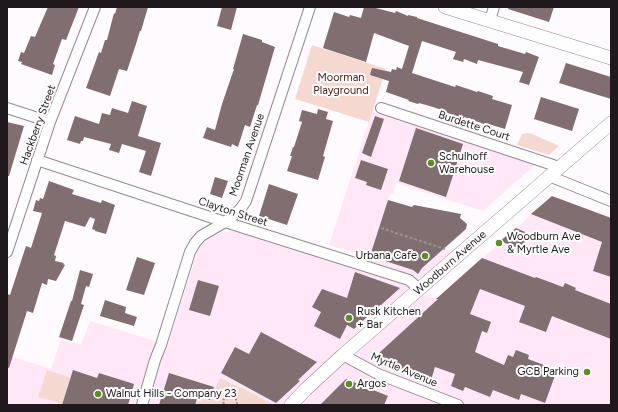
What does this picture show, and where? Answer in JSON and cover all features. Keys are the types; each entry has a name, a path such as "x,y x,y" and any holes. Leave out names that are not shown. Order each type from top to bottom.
{"street":[{"name":"Hackberry Street","path":"7,252 50,122 95,7"},
{"name":"Moorman Avenue","path":"142,405 190,252 201,236 225,222 241,208 246,201 310,7"},
{"path":"445,7 611,58"},
{"path":"490,20 494,7"},
{"path":"7,108 50,122"},
{"name":"Burdette Court","path":"381,108 559,168"},
{"name":"Woodburn Avenue","path":"291,405 343,355 611,123"},
{"name":"Clayton Street","path":"37,160 225,222 409,280 419,289"},
{"path":"549,176 611,201"},
{"name":"Myrtle Avenue","path":"343,355 384,376 458,405"}],"path":[{"path":"381,228 445,249"},
{"path":"224,405 224,399 229,395 235,397 237,405"}],"shaded area":[{"path":"372,112 536,164 483,211 396,183 393,194 390,194 379,229 455,253 411,290 437,299 552,196 611,217 611,295 609,300 611,301 611,405 7,405 7,355 51,369 61,339 81,345 90,321 168,345 199,247 207,239 219,233 235,231 363,272 368,257 329,245"}],"green space":[{"name":"Moorman Playground","path":"312,45 386,69 369,122 295,99"},
{"path":"530,133 559,146 549,155 517,145 522,134"},
{"path":"47,370 71,378 63,404 38,397"},
{"path":"220,378 258,396 271,405 196,405 198,398 210,401"}],"building":[{"path":"48,7 79,7 66,40 62,39 53,64 55,65 52,75 21,64 22,62 18,61 21,52 24,53 31,36 35,37"},
{"path":"117,7 148,7 127,71 119,69 110,96 86,88 99,52 101,53 105,40 107,40"},
{"path":"222,7 237,7 231,30 217,26"},
{"path":"364,7 372,7 395,13 396,11 408,16 417,17 498,44 498,46 525,54 526,52 539,57 529,85 519,82 523,72 478,60 477,64 464,59 463,62 453,59 456,52 422,41 412,73 455,87 456,85 477,92 478,91 493,96 492,99 512,105 505,129 464,117 464,119 433,107 408,101 409,100 386,92 389,81 370,75 372,68 391,72 392,69 396,70 397,67 402,69 409,46 374,33 366,62 323,48 334,12 349,17 350,15 361,18"},
{"path":"509,7 554,7 549,22 508,9"},
{"path":"243,34 262,40 262,42 275,47 250,127 245,125 238,147 232,144 231,147 203,138 207,127 215,130"},
{"path":"566,63 611,77 611,99 559,83"},
{"path":"541,97 579,109 572,131 534,119"},
{"path":"132,101 147,106 138,136 161,143 151,176 139,172 146,151 122,144 119,153 109,150 111,144 84,137 80,144 67,140 75,116 99,124 102,113 110,115 112,108 128,113"},
{"path":"318,109 328,112 326,119 333,121 318,180 287,171 292,156 290,156 302,122 299,121 302,110 317,114"},
{"path":"375,116 384,119 371,157 362,153"},
{"path":"7,122 24,126 9,176 7,176"},
{"name":"Schulhoff Warehouse","path":"416,128 463,144 446,197 399,181"},
{"path":"361,160 388,169 381,190 366,185 367,182 355,178"},
{"path":"215,177 228,181 222,198 210,194"},
{"path":"49,181 74,190 72,194 101,203 102,200 115,205 106,234 92,229 95,219 90,217 85,227 65,221 54,255 56,256 55,261 64,263 63,264 65,265 56,281 48,279 47,285 42,283 33,313 27,311 9,368 7,367 7,294 10,295 26,246 31,248 42,213 33,211 36,200 39,201 40,198 43,199"},
{"path":"269,184 298,194 287,225 259,216"},
{"path":"552,196 611,218 611,277 593,271 602,242 531,214"},
{"path":"388,200 412,207 414,205 461,214 460,218 467,224 466,229 422,268 418,274 413,270 370,256"},
{"path":"516,228 532,235 518,248 500,241"},
{"path":"137,257 155,263 144,295 126,290"},
{"path":"482,258 563,287 565,283 576,288 575,290 611,304 611,339 552,316 546,332 519,322 525,306 480,289 470,314 491,322 487,333 482,331 475,352 504,365 508,355 513,357 516,350 529,355 528,359 557,370 545,403 521,394 519,400 493,390 490,397 465,387 463,391 451,386 455,374 435,367 431,380 379,361 378,354"},
{"path":"80,270 93,274 89,287 86,286 81,304 84,305 72,341 59,337 72,301"},
{"path":"355,272 400,288 354,329 347,325 340,339 314,326 321,312 312,307 322,289 347,298"},
{"path":"198,280 219,286 210,316 189,310"},
{"path":"105,300 126,307 125,313 137,317 134,326 100,316"},
{"path":"261,332 317,362 298,380 300,381 276,403 221,373 235,347 249,354"},
{"name":"Walnut Hills - Company 23","path":"73,370 97,378 99,373 134,384 128,405 62,405"},
{"path":"169,373 214,387 210,400 198,396 195,405 159,405"},
{"path":"346,379 388,396 384,405 320,405"}],"place":[{"name":"Schulhoff Warehouse","path":"431,163"},
{"name":"Woodburn Ave & Myrtle Ave","path":"499,243"},
{"name":"Urbana Cafe","path":"425,256"},
{"name":"Rusk Kitchen + Bar","path":"349,318"},
{"name":"GCB Parking","path":"587,372"},
{"name":"Argos","path":"349,384"},
{"name":"Walnut Hills - Company 23","path":"98,394"}]}
